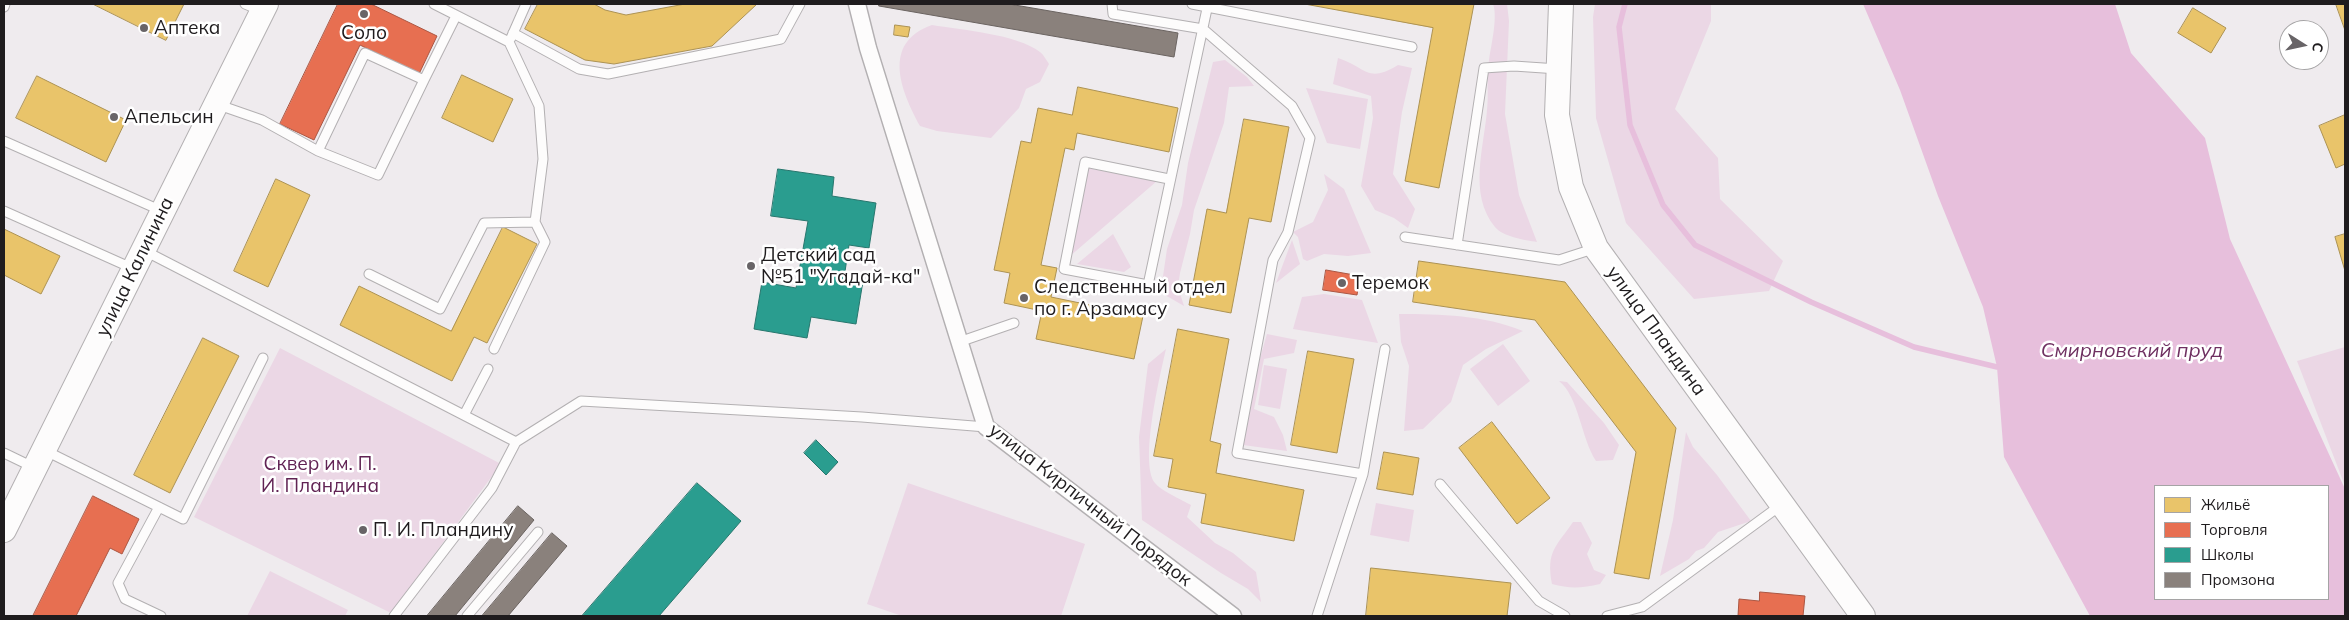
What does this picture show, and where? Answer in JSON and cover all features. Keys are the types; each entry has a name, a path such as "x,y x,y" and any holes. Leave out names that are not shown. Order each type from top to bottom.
{"street":[{"name":"улица Кирпичный Порядок","path":"857,4 868,48 986,427 1233,616"},
{"name":"улица Пландина","path":"1561,4 1557,116 1571,187 1596,248 1863,616"},
{"name":"улица Калинина","path":"4,530 216,104 258,6"}],"lane":[{"path":"434,4 456,16 511,37 579,69 608,74 780,39 800,4"},
{"path":"494,349 545,242 535,222 543,158 539,106 511,37 526,4"},
{"path":"1112,4 1112,14 1203,29 1292,106 1310,138 1288,232 1273,260 1237,453 1362,474"},
{"path":"1192,4 1208,5 1412,48"},
{"path":"1170,179 1085,162 1064,269 1148,285 1208,5"},
{"path":"216,104 262,120 318,151 378,176 456,16"},
{"path":"318,151 365,54 424,80"},
{"path":"1457,245 1484,68 1514,66 1558,69"},
{"path":"4,140 163,211"},
{"path":"4,211 139,259 464,415 516,442"},
{"path":"369,274 440,309 484,222 535,222"},
{"path":"1405,237 1559,260 1596,248"},
{"path":"959,342 1014,323"},
{"path":"1317,616 1362,474 1385,349"},
{"path":"4,453 39,459 183,519 263,358"},
{"path":"464,415 488,369"},
{"path":"394,616 492,488 516,442 581,401 862,417 986,427"},
{"path":"1440,484 1546,611 1565,616"},
{"path":"1606,616 1642,607 1781,505"},
{"path":"158,507 118,582 124,599 161,616"},
{"path":"468,616 538,532"}],"green space":[{"path":"1493,4 1507,4 1509,21 1505,114 1519,195 1537,242 1515,238 1495,227 1487,214 1482,200 1480,170 1488,104 1488,67 1494,24"},
{"path":"1595,4 1711,4 1711,21 1675,109 1718,158 1720,199 1783,261 1769,291 1694,299 1626,223 1596,118 1593,17"},
{"path":"932,25 1018,41 1040,52 1049,64 1040,82 1026,89 1019,108 991,138 937,131 920,126 902,83 901,56 906,43 916,33"},
{"path":"1338,58 1373,74 1388,71 1398,65 1412,68 1402,112 1393,174 1415,209 1408,228 1394,218 1375,210 1361,186 1373,118 1371,96 1333,84"},
{"path":"1225,60 1247,77 1254,86 1229,87 1224,123 1194,210 1180,273 1178,287 1184,306 1165,295 1162,283 1167,249 1182,205 1188,163 1213,62"},
{"path":"1306,88 1368,99 1360,149 1327,143"},
{"path":"1087,168 1157,181 1069,257"},
{"path":"1324,174 1344,189 1371,253 1348,256 1324,254 1307,261 1303,259 1298,237 1293,232 1313,222 1328,190"},
{"path":"1113,234 1131,267 1124,272 1077,264"},
{"path":"1292,240 1300,264 1276,283"},
{"path":"1324,294 1362,300 1378,343 1293,329 1302,297"},
{"path":"1399,314 1462,316 1493,322 1523,331 1486,349 1463,365 1451,402 1423,429 1404,431 1409,366 1401,342"},
{"path":"1267,334 1297,340 1294,353 1264,359 1254,409 1274,417 1283,435 1287,451 1243,445 1257,369"},
{"path":"1503,344 1530,381 1498,406 1470,369"},
{"path":"2345,347 2345,486 2297,361"},
{"name":"Сквер им. П. И. Пландина","path":"280,348 501,464 391,613 194,517"},
{"path":"1166,349 1152,418 1149,457 1151,473 1158,486 1191,505 1187,517 1215,543 1233,553 1256,572 1261,602 1248,589 1142,520 1139,437 1148,364"},
{"path":"1264,365 1287,369 1280,409 1258,405"},
{"path":"1559,381 1567,382 1604,423 1619,445 1613,460 1596,461 1591,452 1576,407 1566,388"},
{"path":"1686,432 1693,447 1717,475 1751,521 1718,532 1704,548 1696,551 1689,559 1660,576 1673,520"},
{"path":"908,483 1085,544 1061,616 902,616 867,604"},
{"path":"1376,503 1414,510 1409,542 1370,535"},
{"path":"1573,522 1581,522 1592,543 1587,554 1594,570 1606,575 1600,584 1565,587 1552,584 1550,564 1554,550"},
{"path":"270,571 348,610 345,616 247,616"}],"water":[{"name":"Смирновский пруд","path":"1863,4 2115,4 2131,53 2205,138 2230,239 2345,489 2345,616 2090,616 2004,457 1997,367 1983,307 1938,196 1900,90"}],"building: Жильё":[{"path":"93,4 184,4 166,40"},
{"path":"538,4 594,4 605,10 626,15 685,4 757,4 712,46 614,64 585,60 525,29"},
{"path":"1305,4 1474,4 1439,188 1405,181 1433,28"},
{"path":"2336,4 2345,4 2345,30"},
{"path":"2193,8 2226,28 2211,53 2178,33"},
{"path":"895,25 910,27 908,37 894,35"},
{"path":"462,75 513,99 493,142 442,118"},
{"path":"37,76 126,120 106,162 16,118"},
{"path":"1078,87 1178,108 1169,152 1077,133 1074,150 1065,148 1041,265 1057,268 1051,297 1143,316 1134,359 1036,339 1042,311 1004,303 1010,273 994,270 1021,141 1031,143 1038,108 1072,115"},
{"path":"2345,115 2345,164 2336,168 2319,126"},
{"path":"1244,119 1289,127 1271,222 1249,218 1231,313 1189,305 1207,209 1226,213"},
{"path":"276,179 310,195 268,287 234,271"},
{"path":"503,227 537,244 487,343 474,337 452,381 340,325 359,286 451,331"},
{"path":"4,229 60,256 41,294 4,275"},
{"path":"2345,234 2345,271 2335,237"},
{"path":"1419,261 1565,282 1676,428 1649,579 1614,573 1636,452 1535,320 1413,302"},
{"path":"1178,329 1229,339 1210,441 1221,444 1216,473 1304,490 1294,541 1201,523 1206,494 1168,487 1173,459 1154,456"},
{"path":"203,338 239,356 170,493 134,475"},
{"path":"1308,351 1354,359 1337,453 1291,445"},
{"path":"1492,422 1550,498 1517,524 1459,448"},
{"path":"1384,452 1419,458 1413,495 1377,489"},
{"path":"1371,568 1511,583 1507,616 1366,616"}],"building: Торговля":[{"path":"338,4 371,4 437,36 419,74 360,45 314,140 280,124"},
{"path":"1326,270 1360,276 1357,295 1323,290"},
{"path":"93,496 139,519 122,554 110,548 76,616 33,616"},
{"path":"1760,592 1805,596 1803,616 1738,616 1739,599 1759,601"}],"building: Школы":[{"path":"778,169 834,177 832,196 876,203 869,248 849,245 844,278 863,281 856,324 811,317 807,338 754,329 762,282 796,288 808,221 771,216"},
{"path":"816,440 838,462 826,475 804,453"},
{"path":"697,483 741,521 659,616 582,616"}],"building: Промзона":[{"path":"879,4 1009,4 1178,33 1174,57 879,6"},
{"path":"518,506 534,520 455,616 427,616"},
{"path":"552,533 567,546 508,616 482,616"}],"waterway":[{"path":"1625,4 1619,27 1630,125 1663,205 1695,245 1811,302 1914,347 1997,367"}],"place":[{"name":"Соло","path":"364,14"},
{"name":"Аптека","path":"144,28"},
{"name":"Апельсин","path":"114,117"},
{"name":"Детский сад №51 \"Угадай-ка\"","path":"751,266"},
{"name":"Теремок","path":"1342,283"},
{"name":"Следственный отдел по г. Арзамасу","path":"1024,298"},
{"name":"П. И. Пландину","path":"363,530"}]}
